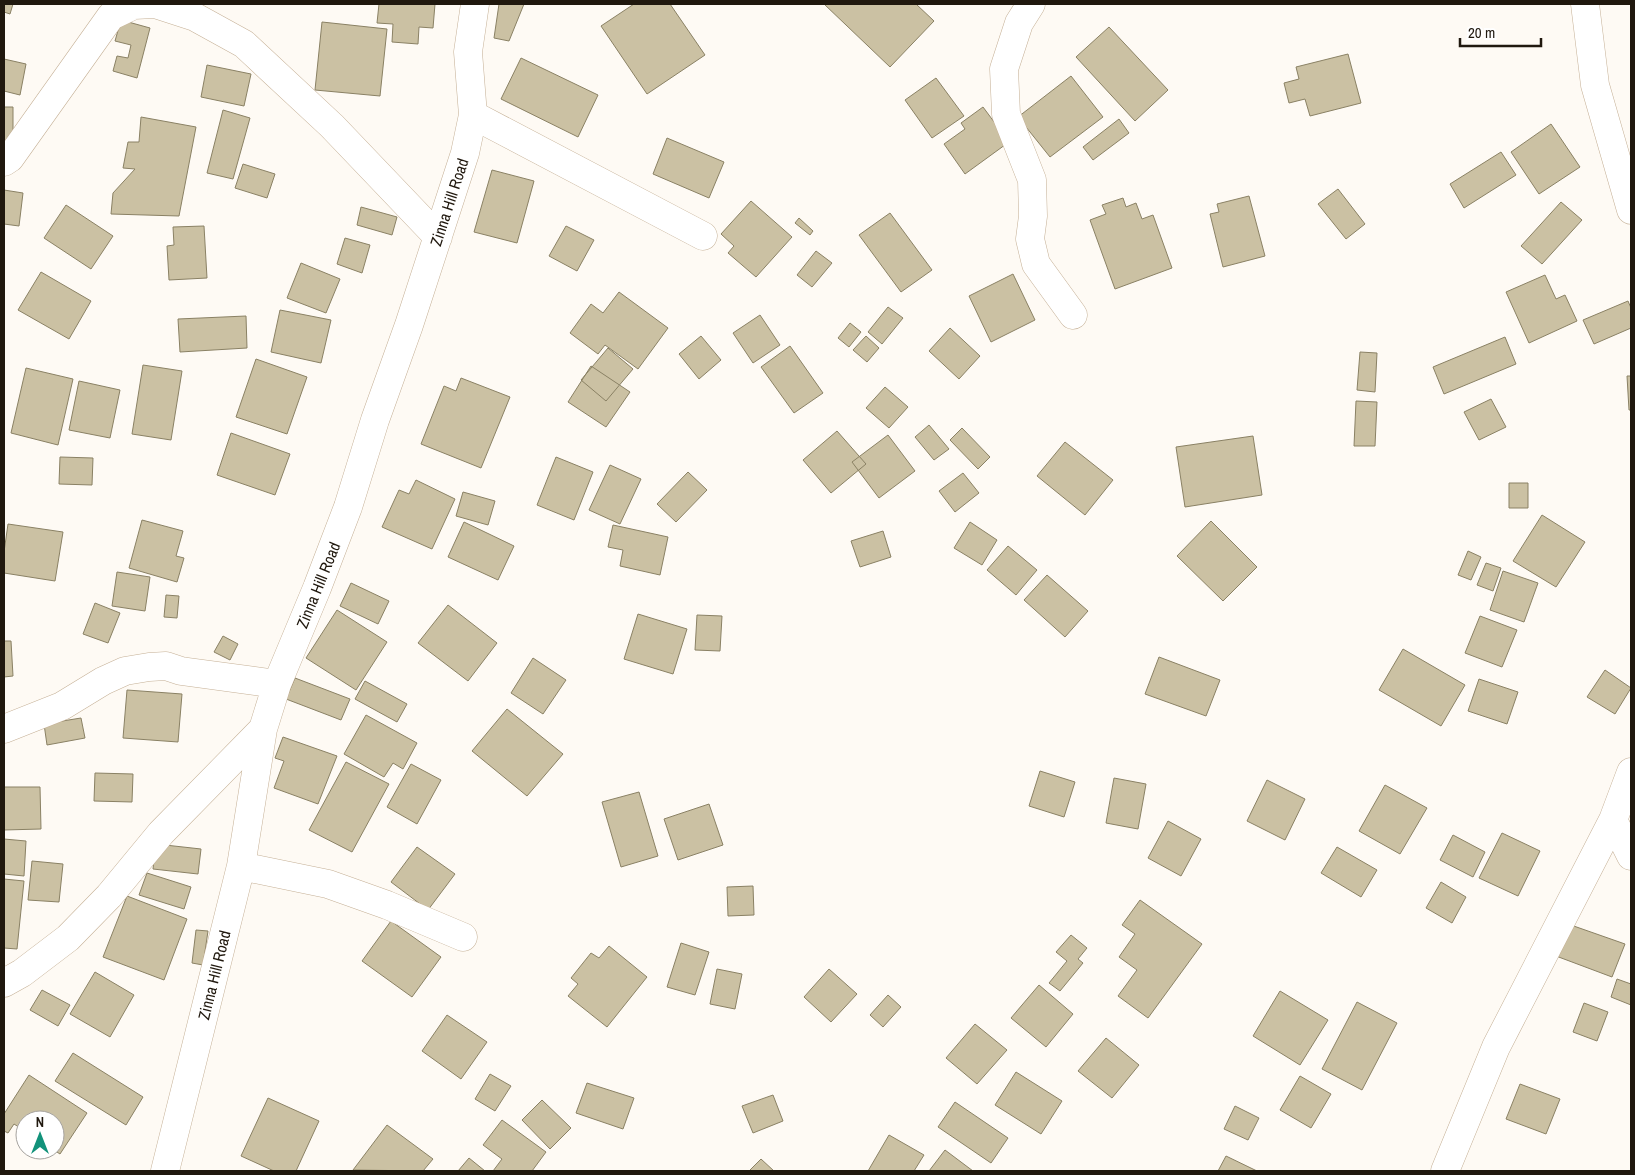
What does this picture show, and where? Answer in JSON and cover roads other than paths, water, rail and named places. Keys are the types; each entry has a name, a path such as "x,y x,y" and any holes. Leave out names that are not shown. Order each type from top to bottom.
{"street":[{"path":"4,162 10,158 111,16 134,5 154,4 195,17 244,44 332,126 438,237"},
{"name":"Zinna Hill Road","path":"165,1171 241,866 263,729 277,684 348,507 375,420 465,153 473,115 468,52 475,4"},
{"path":"1031,4 1019,23 1004,69 1006,114 1032,180 1033,216 1030,239 1036,264 1073,316"},
{"path":"1585,4 1595,85 1631,210"},
{"path":"473,115 703,236"},
{"path":"4,729 62,706 103,681 125,672 149,667 166,666 182,671 277,684"},
{"path":"4,983 22,973 68,938 109,896 161,833 263,729"},
{"path":"1445,1171 1496,1047 1613,820 1631,772"},
{"path":"1613,820 1631,856"},
{"path":"241,866 328,884 387,905 463,937"}]}
